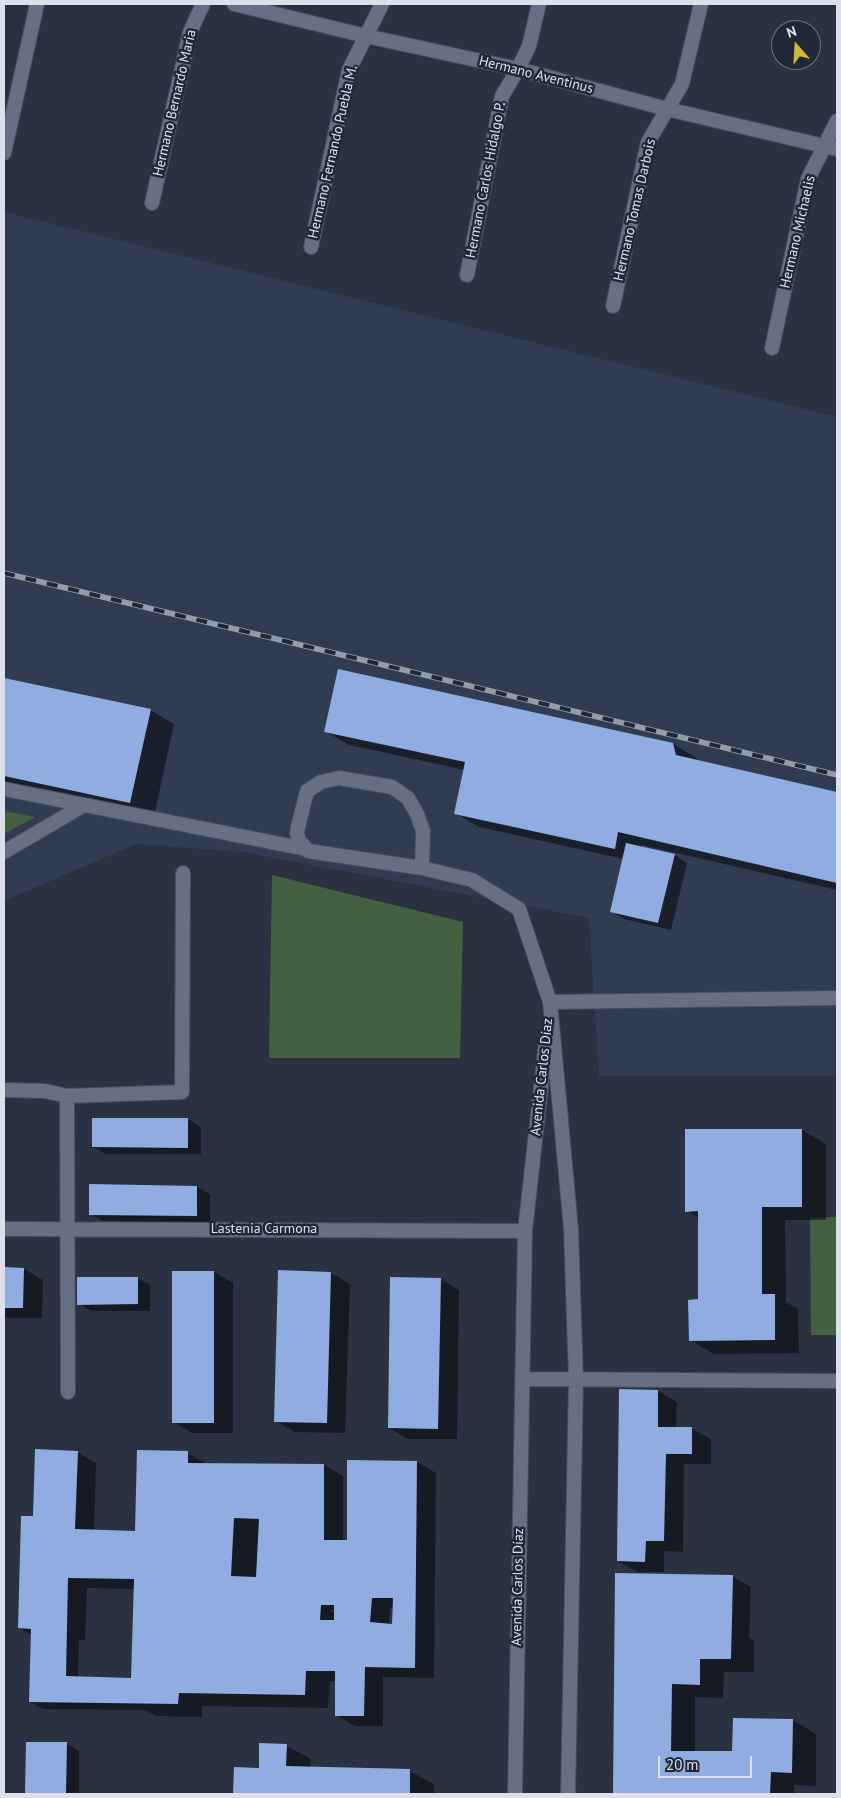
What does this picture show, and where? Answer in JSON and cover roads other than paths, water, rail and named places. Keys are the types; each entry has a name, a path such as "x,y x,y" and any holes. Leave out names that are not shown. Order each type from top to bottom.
{"street":[{"path":"4,153 37,4"},
{"name":"Hermano Bernardo Maria","path":"152,203 190,32 203,4"},
{"name":"Hermano Aventinus","path":"234,4 366,36 518,69 667,109 831,147"},
{"name":"Hermano Fernando Puebla M.","path":"311,247 350,70 382,4"},
{"name":"Hermano Carlos Hidalgo P.","path":"467,275 502,96 529,46 540,4"},
{"name":"Hermano Tomas Darbois","path":"612,306 648,142 682,84 701,4"},
{"name":"Hermano Michaelis","path":"772,348 808,180 831,147 837,121"},
{"path":"301,848 298,827 307,791 321,782 339,778 392,788 408,798 417,814 423,831 422,868"},
{"path":"4,789 301,848 303,845 308,851 422,868 472,880 519,908 550,1002 837,998"},
{"path":"4,852 84,805"},
{"path":"4,1090 45,1091 67,1096 182,1092 183,872"},
{"name":"Avenida Carlos Díaz","path":"515,1794 525,1231 550,1002"},
{"name":"Avenida Carlos Díaz","path":"550,1002 571,1229 576,1380 568,1794"},
{"path":"67,1096 68,1392"},
{"name":"Lastenia Carmona","path":"4,1229 525,1231"},
{"path":"522,1379 837,1381"}],"railway":[{"path":"4,573 837,775"}]}
